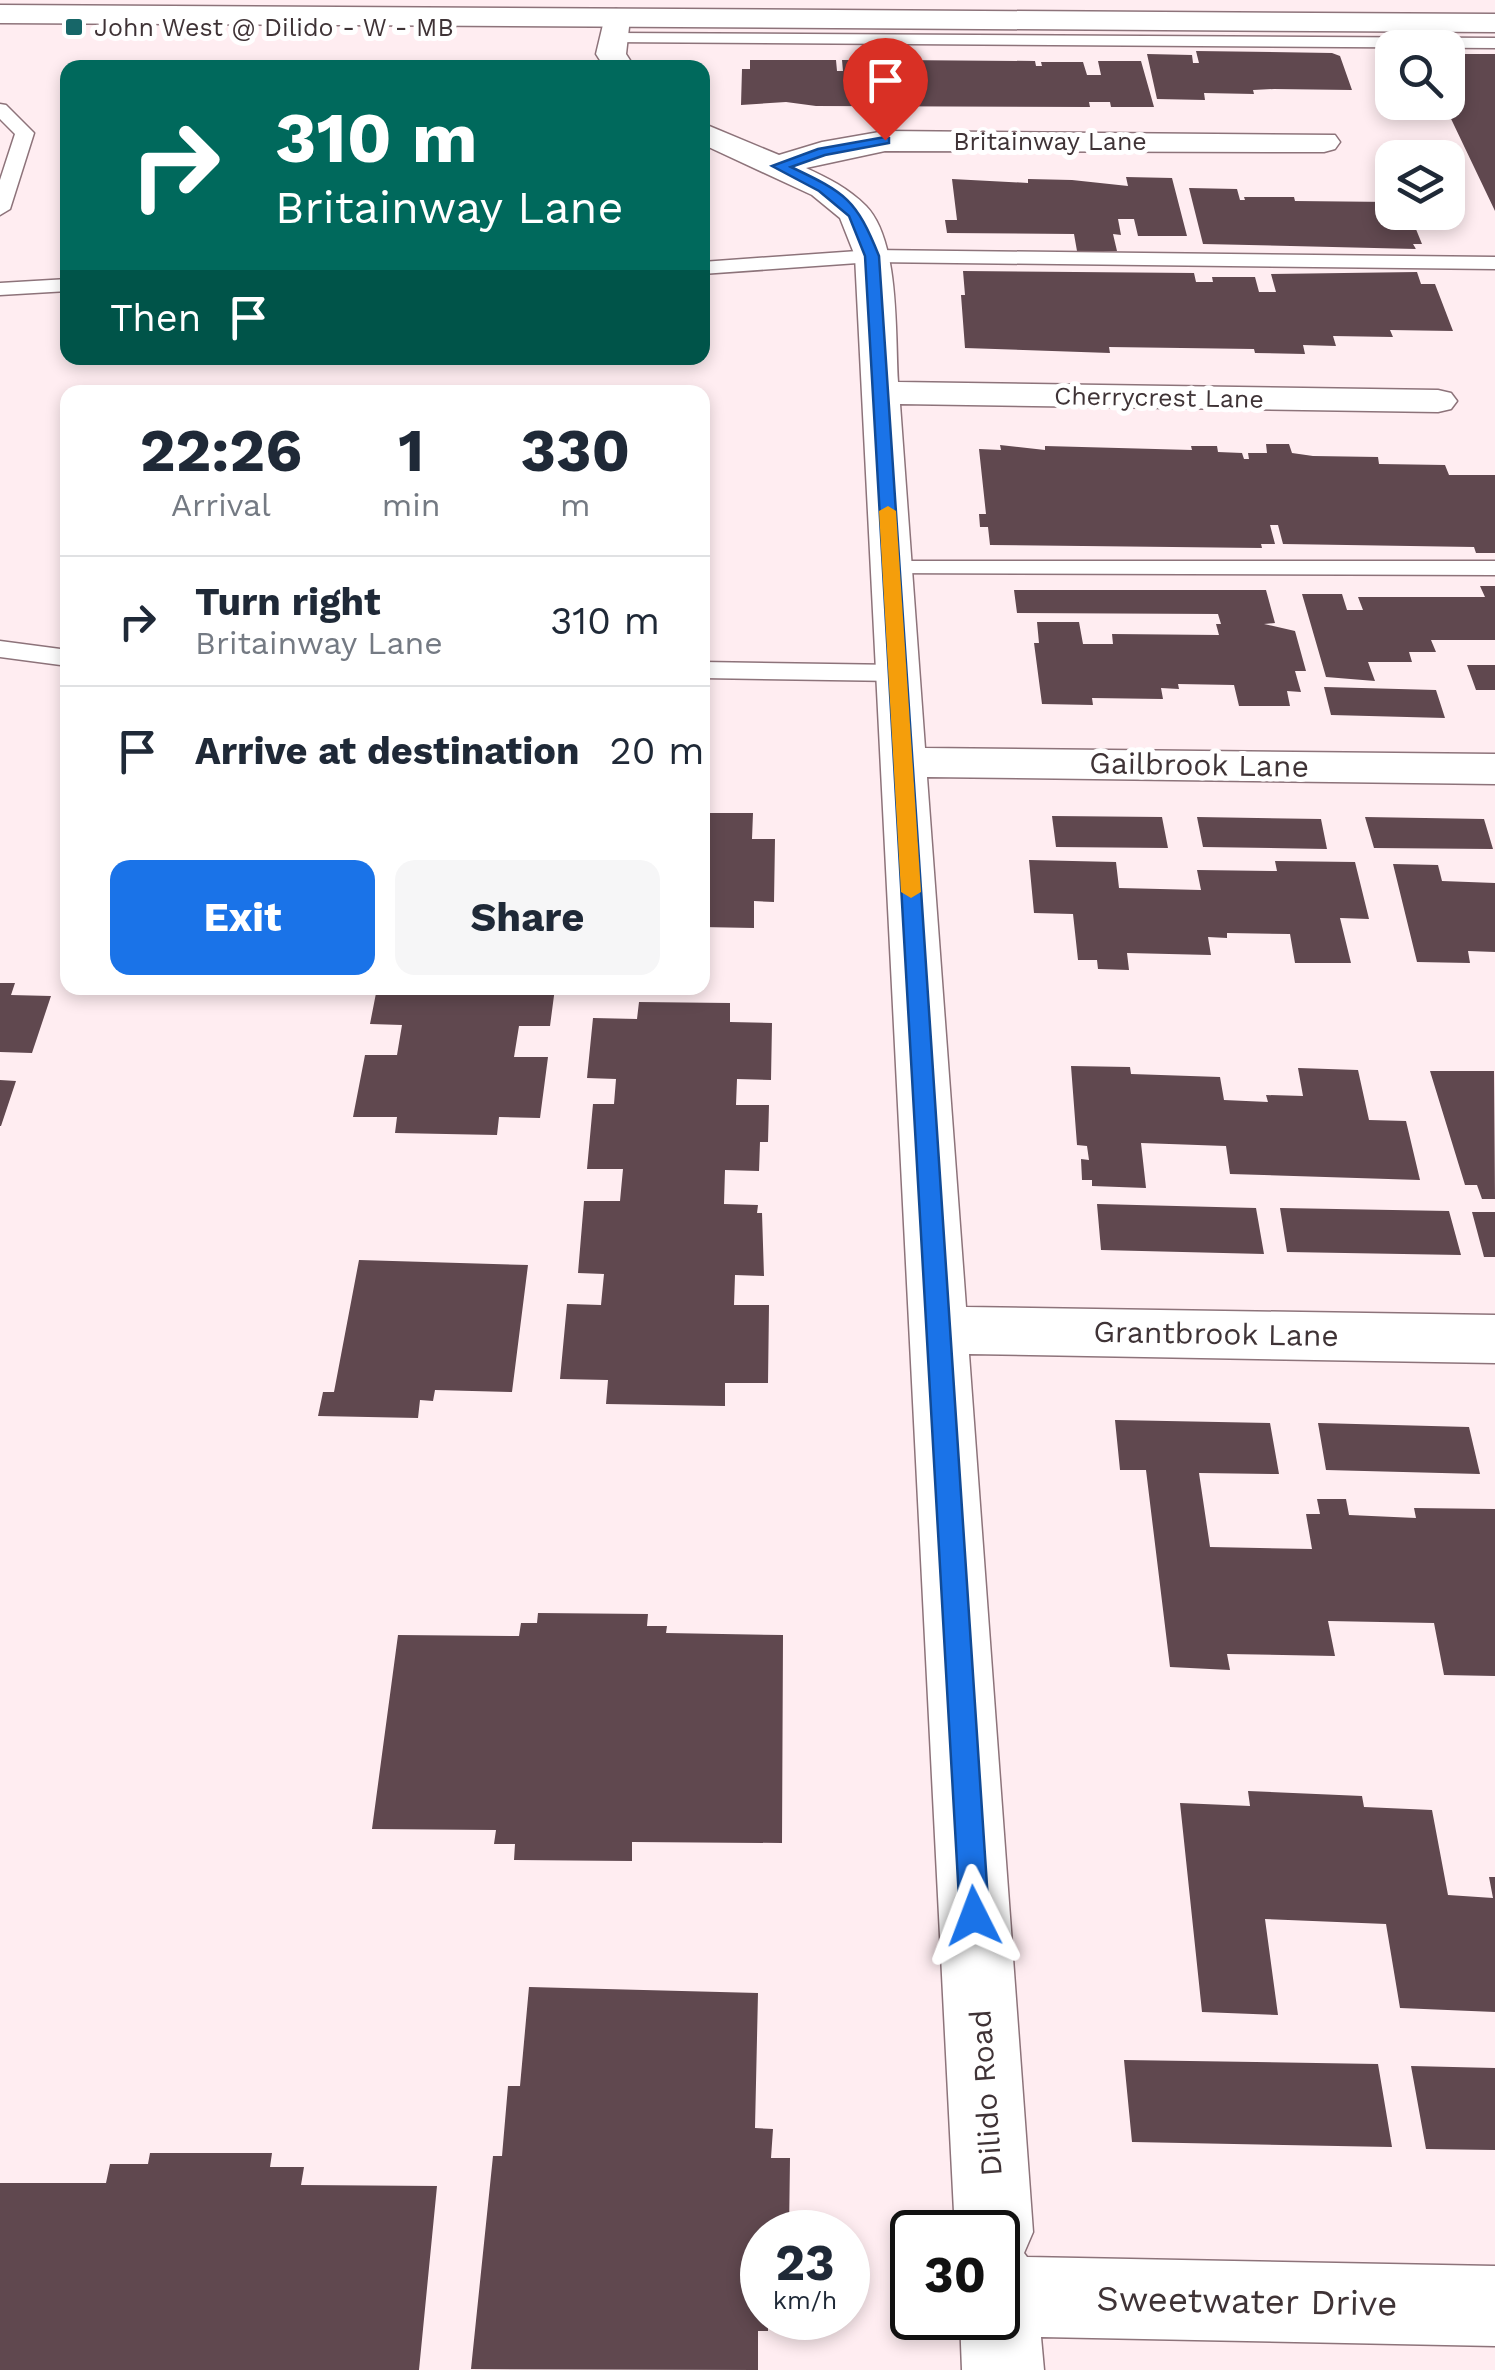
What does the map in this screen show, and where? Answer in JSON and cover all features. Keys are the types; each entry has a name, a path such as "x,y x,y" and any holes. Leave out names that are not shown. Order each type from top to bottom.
{"street":[{"path":"0,14 1495,23"},
{"path":"615,60 611,54 616,19"},
{"name":"Dilido Road","path":"710,136 824,188 855,214 872,256 993,2210"},
{"name":"Britainway Lane","path":"779,166 822,152 885,140 1324,142"},
{"name":"Cherrycrest Lane","path":"880,393 1438,400"},
{"name":"Gailbrook Lane","path":"904,762 1495,769"},
{"name":"Grantbrook Lane","path":"938,1330 1495,1338"},
{"name":"Sweetwater Drive","path":"1020,2296 1495,2306"},
{"path":"1001,2340 1003,2370"}],"lane":[{"path":"616,19 1495,44"},
{"path":"0,109 25,132 0,209"},
{"path":"710,267 872,256 1495,263"},
{"path":"0,290 60,285"},
{"path":"891,568 1495,568"},
{"path":"0,649 60,657"},
{"path":"710,670 898,673"}],"building":[{"path":"1196,51 1332,53 1340,56 1352,90 1274,89 1253,90 1254,94 1204,93 1205,100 1157,99 1147,54 1192,55 1193,63 1199,63"},
{"path":"1465,54 1495,54 1495,211 1465,148 1465,140 1461,140 1452,120 1465,120"},
{"path":"750,60 836,60 837,71 843,71 842,60 884,60 886,74 898,74 896,60 1035,61 1036,66 1042,66 1041,62 1083,62 1087,75 1101,75 1098,61 1141,61 1154,107 1111,107 1110,102 1089,102 1090,107 816,106 786,102 741,105 742,69 750,69"},
{"path":"1126,177 1172,178 1187,236 1138,236 1134,219 1118,219 1121,235 1113,234 1117,251 1077,251 1074,234 947,233 945,220 957,220 952,179 1028,183 1028,179 1072,180 1128,186"},
{"path":"1189,188 1237,189 1240,200 1294,197 1295,201 1375,202 1375,230 1416,230 1422,244 1413,244 1416,249 1203,244"},
{"path":"963,271 1194,273 1196,282 1213,282 1212,277 1255,277 1259,292 1276,292 1271,274 1417,272 1421,284 1435,284 1453,331 1390,330 1393,337 1333,336 1336,346 1303,345 1305,354 1255,353 1254,349 1109,347 1110,353 965,348"},
{"path":"1266,444 1289,444 1292,453 1313,456 1378,457 1379,464 1445,465 1449,475 1495,475 1495,553 1476,553 1474,547 1283,544 1278,525 1270,525 1275,544 1261,544 1262,548 990,545 988,527 980,527 979,514 986,514 979,449 1001,450 1000,445 1045,450 1045,446 1192,450 1191,446 1217,446 1218,452 1242,453 1244,459 1249,459 1248,453 1267,453"},
{"path":"1480,586 1495,586 1495,640 1431,640 1436,652 1409,652 1412,662 1368,662 1375,681 1326,677 1302,594 1342,594 1347,610 1363,610 1358,597 1485,597"},
{"path":"1014,590 1266,590 1275,623 1264,624 1295,631 1306,671 1295,671 1301,692 1287,691 1290,706 1239,706 1234,685 1178,684 1179,689 1161,688 1163,699 1092,698 1093,705 1042,704 1034,643 1039,643 1037,622 1079,622 1083,644 1113,644 1112,634 1219,635 1216,624 1221,624 1218,614 1017,613"},
{"path":"1467,665 1495,665 1495,690 1476,690"},
{"path":"1324,687 1436,690 1445,718 1331,715"},
{"path":"710,813 753,813 752,839 775,839 774,902 754,901 754,928 710,927"},
{"path":"1052,816 1162,817 1168,848 1056,847"},
{"path":"1197,817 1321,819 1327,849 1203,847"},
{"path":"1365,817 1484,819 1493,849 1374,848"},
{"path":"1029,860 1116,862 1119,888 1201,890 1197,870 1277,871 1275,861 1355,862 1369,919 1340,918 1351,963 1295,963 1290,934 1227,933 1227,938 1208,937 1211,955 1127,953 1129,970 1098,969 1097,960 1078,960 1073,914 1034,913"},
{"path":"1393,864 1438,865 1442,881 1495,883 1495,952 1468,951 1470,963 1417,962"},
{"path":"0,983 15,983 11,995 51,996 32,1053 0,1052"},
{"path":"376,995 554,995 550,1026 519,1026 514,1057 548,1057 540,1118 499,1117 497,1135 395,1133 397,1117 353,1117 365,1055 397,1055 402,1025 370,1024"},
{"path":"639,1002 730,1003 730,1022 772,1023 771,1080 737,1079 736,1105 769,1105 768,1142 760,1142 759,1171 725,1170 724,1204 758,1205 757,1213 762,1213 764,1276 735,1275 734,1305 769,1305 768,1383 725,1383 725,1406 606,1404 608,1380 560,1379 567,1304 601,1305 604,1274 578,1273 584,1201 620,1201 623,1169 587,1169 593,1104 614,1104 616,1079 587,1078 593,1018 637,1019"},
{"path":"1071,1066 1130,1067 1131,1074 1220,1077 1224,1100 1268,1102 1266,1095 1303,1096 1298,1068 1358,1070 1369,1120 1406,1121 1420,1180 1230,1174 1226,1146 1141,1143 1146,1188 1092,1186 1092,1180 1082,1180 1081,1159 1089,1160 1087,1146 1077,1145"},
{"path":"1430,1071 1494,1071 1495,1199 1482,1199 1477,1185 1465,1185"},
{"path":"0,1080 16,1081 1,1126 0,1126"},
{"path":"1097,1204 1256,1208 1264,1254 1101,1250"},
{"path":"1280,1208 1449,1211 1461,1255 1287,1252"},
{"path":"1472,1212 1495,1212 1495,1257 1484,1257"},
{"path":"359,1260 528,1265 512,1392 435,1390 433,1401 420,1400 418,1418 318,1416 323,1392 334,1392"},
{"path":"1115,1420 1270,1423 1279,1474 1199,1473 1210,1547 1312,1549 1306,1514 1320,1514 1317,1499 1346,1499 1349,1515 1416,1518 1414,1508 1495,1509 1495,1676 1444,1675 1434,1623 1328,1621 1335,1656 1227,1654 1230,1670 1170,1667 1146,1470 1120,1470"},
{"path":"1318,1423 1469,1427 1480,1474 1326,1470"},
{"path":"538,1613 648,1614 647,1626 667,1626 666,1633 783,1635 782,1843 632,1842 632,1861 514,1860 515,1844 494,1844 496,1830 372,1829 398,1635 519,1636 521,1623 537,1623"},
{"path":"1248,1791 1362,1796 1364,1807 1432,1810 1448,1895 1493,1898 1489,1877 1495,1877 1495,2012 1400,2008 1386,1924 1265,1919 1278,2015 1202,2012 1180,1803 1250,1806"},
{"path":"529,1987 758,1993 755,2128 773,2129 771,2158 790,2158 789,2210 740,2210 740,2340 758,2340 758,2370 471,2369 493,2156 502,2156 508,2086 520,2086"},
{"path":"1124,2060 1378,2064 1392,2147 1132,2142"},
{"path":"1411,2066 1495,2068 1495,2150 1426,2149"},
{"path":"150,2153 272,2153 270,2167 304,2167 301,2185 437,2186 419,2370 0,2370 0,2183 106,2183 110,2164 148,2164"}],"slow traffic":[{"path":"888,511 911,892"}],"place":[{"name":"John West @ Dilido - W - MB","path":"74,27"}],"route":[{"path":"885,140 822,152 779,166 824,188 855,214 872,256 974,1916"}]}
